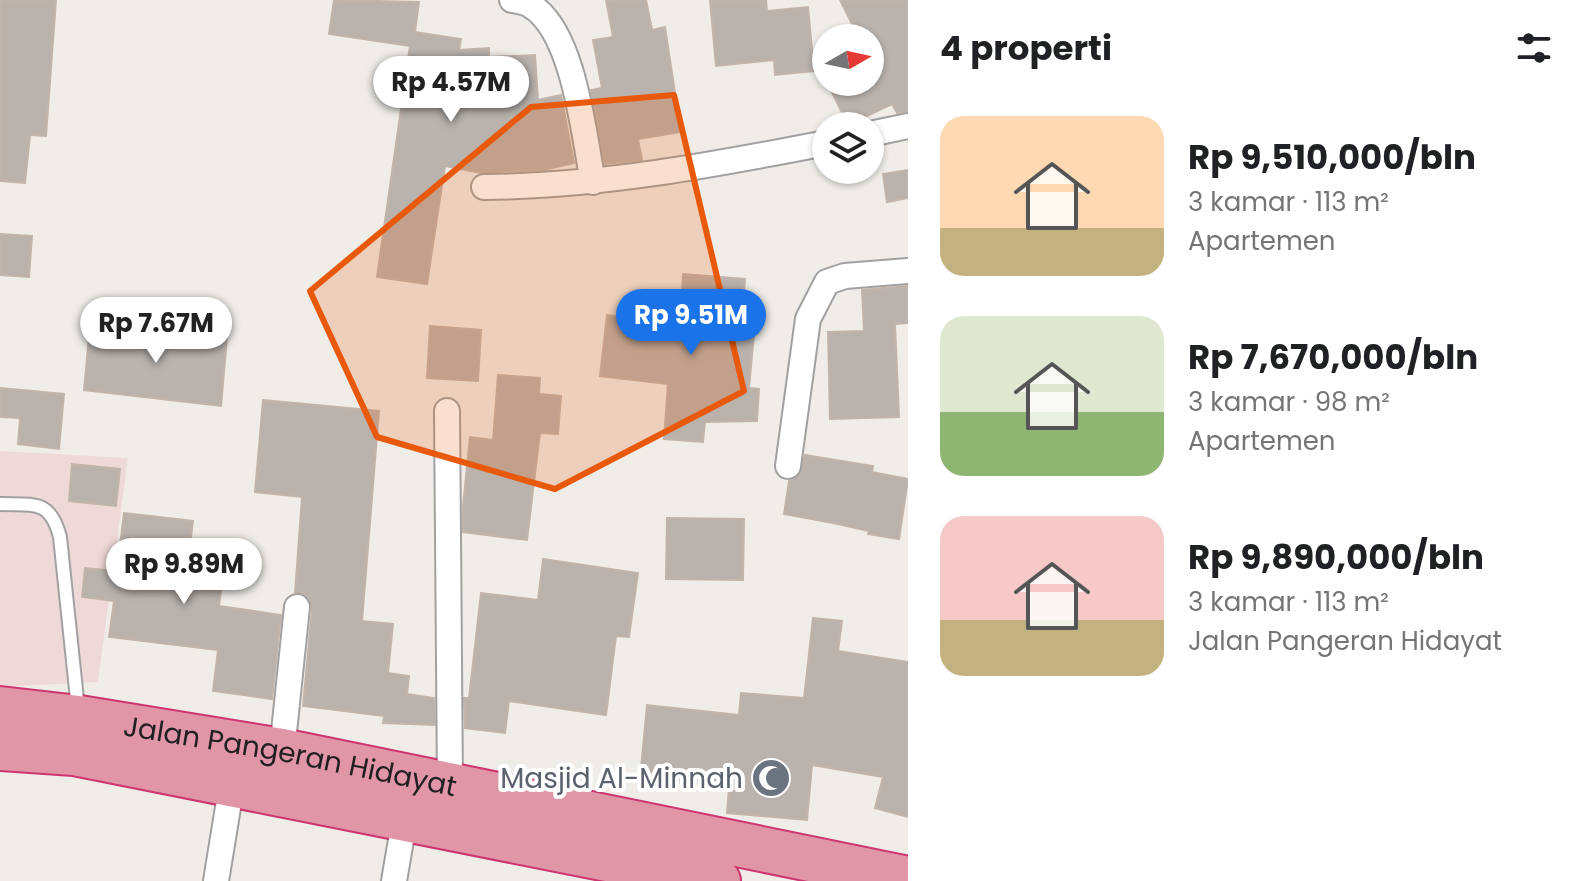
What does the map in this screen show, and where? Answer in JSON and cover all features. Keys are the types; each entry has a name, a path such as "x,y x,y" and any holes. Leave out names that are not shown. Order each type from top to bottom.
{"highway":[{"name":"Jalan Pangeran Hidayat","path":"0,709 76,736 232,783 405,817 692,868 908,879"},
{"name":"Jalan Pangeran Hidayat","path":"0,748 76,736 282,751 450,786 692,868"}],"street":[{"path":"512,0 530,5 546,20 557,37 574,79 593,182"},
{"path":"884,131 908,126"},
{"path":"484,187 548,187 593,182 718,164 812,146"},
{"path":"788,466 808,319 827,282 845,276 908,271"},
{"path":"447,411 450,786"},
{"path":"282,751 297,607"},
{"path":"216,881 232,783"},
{"path":"394,881 405,817"}],"lane":[{"path":"0,504 35,505 45,508 55,519 60,537 76,736"}],"highlighted area":[{"path":"674,95 744,391 555,489 377,437 310,291 531,107"}],"shaded area":[{"path":"0,451 128,458 98,682 0,687"}],"building":[{"path":"0,0 56,0 46,136 30,135 25,183 0,181"},
{"path":"334,0 419,2 415,32 461,39 459,50 489,48 489,57 535,55 538,100 561,95 574,163 544,170 481,173 445,166 427,284 377,277 410,46 329,34"},
{"path":"606,0 646,0 652,30 665,27 681,132 638,139 642,160 605,164 591,90 602,88 593,40 613,37"},
{"path":"710,0 766,0 767,11 808,7 812,71 775,75 774,60 716,66"},
{"path":"840,0 908,0 908,111 897,113 892,104 875,112 842,112 834,96 884,96 884,24 852,24"},
{"path":"908,170 908,198 887,202 884,174"},
{"path":"0,234 32,236 29,277 0,275"},
{"path":"683,274 745,279 741,333 754,334 749,388 759,389 757,421 705,422 703,442 664,439 668,384 600,376 607,315 680,324"},
{"path":"908,286 908,323 895,324 899,417 830,419 828,332 864,331 862,290"},
{"path":"90,325 227,338 221,406 84,390"},
{"path":"430,326 481,330 478,381 427,378"},
{"path":"498,375 540,378 539,394 561,396 558,434 540,433 527,540 463,532 470,437 493,440"},
{"path":"0,388 64,394 59,449 18,444 20,418 0,417"},
{"path":"263,400 379,411 362,621 393,624 388,673 409,676 407,694 434,698 435,725 383,723 384,716 303,706 312,609 306,595 295,593 302,497 255,492"},
{"path":"805,455 873,466 872,472 908,479 899,539 784,514 789,481 800,474"},
{"path":"72,464 120,469 116,506 69,501"},
{"path":"124,513 193,521 187,570 223,574 219,606 281,615 272,699 213,691 218,650 109,637 114,601 82,597 85,568 117,571"},
{"path":"667,518 744,519 743,580 666,579"},
{"path":"543,559 638,573 629,637 616,636 606,715 509,701 505,733 465,728 464,698 469,698 481,593 538,600"},
{"path":"813,618 842,621 838,651 908,662 908,817 875,808 883,777 812,765 807,820 727,813 729,788 640,779 647,705 739,715 741,693 804,698"}],"place":[{"name":"Masjid Al-Minnah","path":"771,778"}]}
